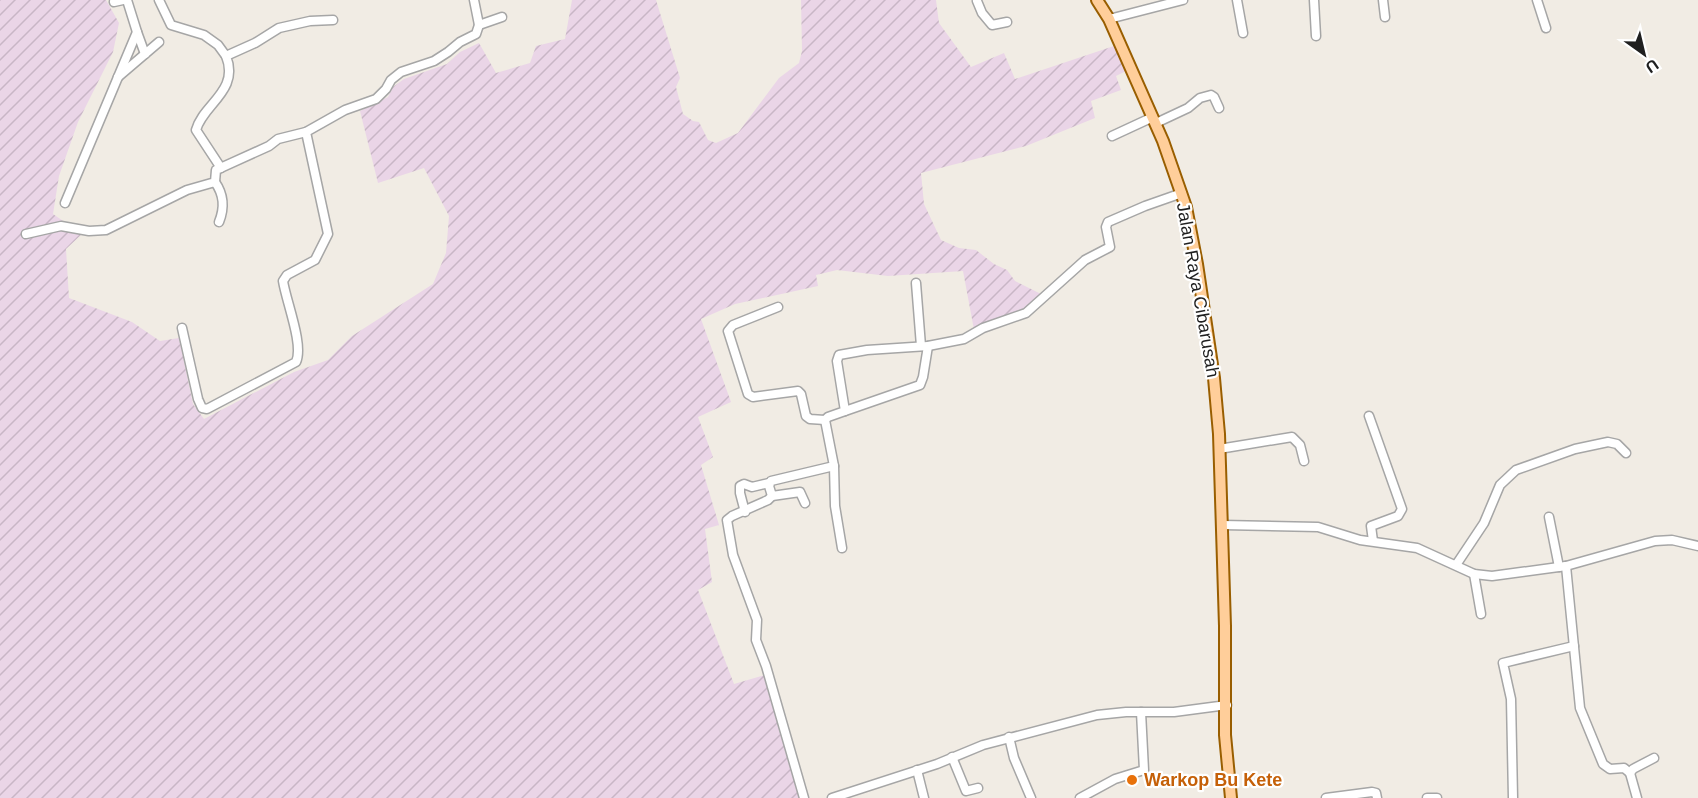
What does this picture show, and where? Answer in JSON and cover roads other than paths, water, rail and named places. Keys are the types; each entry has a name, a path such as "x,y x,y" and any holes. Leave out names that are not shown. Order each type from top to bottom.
{"main road":[{"name":"Jalan Raya Cibarusah","path":"1097,0 1109,19 1155,120 1182,193 1188,217 1214,378 1223,525 1227,764 1232,798"}],"street":[{"path":"127,0 146,54"},
{"path":"159,0 171,26 204,35 218,45 230,65 228,80 196,130 220,168"},
{"path":"219,222 223,210 223,197 215,182 215,171 270,146 278,139 306,132 345,110 376,99 396,76 442,57 459,42 476,34 480,25 474,0"},
{"path":"977,0 991,24 1007,22"},
{"path":"1109,19 1183,0"},
{"path":"1237,0 1243,33"},
{"path":"1314,0 1316,36"},
{"path":"1383,0 1385,16"},
{"path":"1537,0 1546,28"},
{"path":"480,25 502,17"},
{"path":"226,56 255,43 279,28 310,21 333,20"},
{"path":"65,203 137,33"},
{"path":"116,79 159,42"},
{"path":"1112,136 1188,108 1200,98 1211,95 1219,108"},
{"path":"182,328 202,408 207,409 292,366 297,361 297,341 284,281 287,275 313,262 328,234 306,132"},
{"path":"26,234 61,226 89,231 106,230 187,190 215,182"},
{"path":"845,411 837,361 839,355 958,341 983,328 1026,313 1085,260 1110,247 1106,227 1108,222 1182,193"},
{"path":"778,307 733,325 728,331 748,394 753,397 797,390 801,394 806,416 810,419 825,420 920,385 924,346 916,283"},
{"path":"1369,416 1402,508 1398,516 1371,526 1373,541"},
{"path":"825,420 834,466 835,506 842,548"},
{"path":"1219,448 1292,438 1300,445 1304,461"},
{"path":"1456,565 1484,523 1500,485 1516,470 1575,449 1608,442 1617,444 1626,453"},
{"path":"746,512 740,486 744,484 752,487 834,466"},
{"path":"769,483 772,496"},
{"path":"804,798 766,666 756,640 757,620 733,555 726,524 728,519 768,501 772,496 800,492 805,503"},
{"path":"1549,517 1562,566 1574,646 1580,708 1601,761 1610,769 1624,768 1630,773 1637,798"},
{"path":"1223,525 1318,527 1353,538 1417,548 1474,574 1498,576 1562,566 1655,541 1672,540 1698,546"},
{"path":"1474,574 1481,614"},
{"path":"1513,798 1511,699 1503,663 1574,646"},
{"path":"832,798 1009,737 1097,715 1173,712 1226,705"},
{"path":"1080,798 1115,779 1144,770 1140,712"},
{"path":"1009,737 1014,758 1031,798"},
{"path":"952,757 968,795 978,788"},
{"path":"1630,773 1633,769 1654,758"},
{"path":"917,770 924,798"},
{"path":"1329,798 1374,792 1377,798"},
{"path":"1427,798 1437,798"}],"place":[{"name":"Warkop Bu Kete","path":"1132,780"}]}
